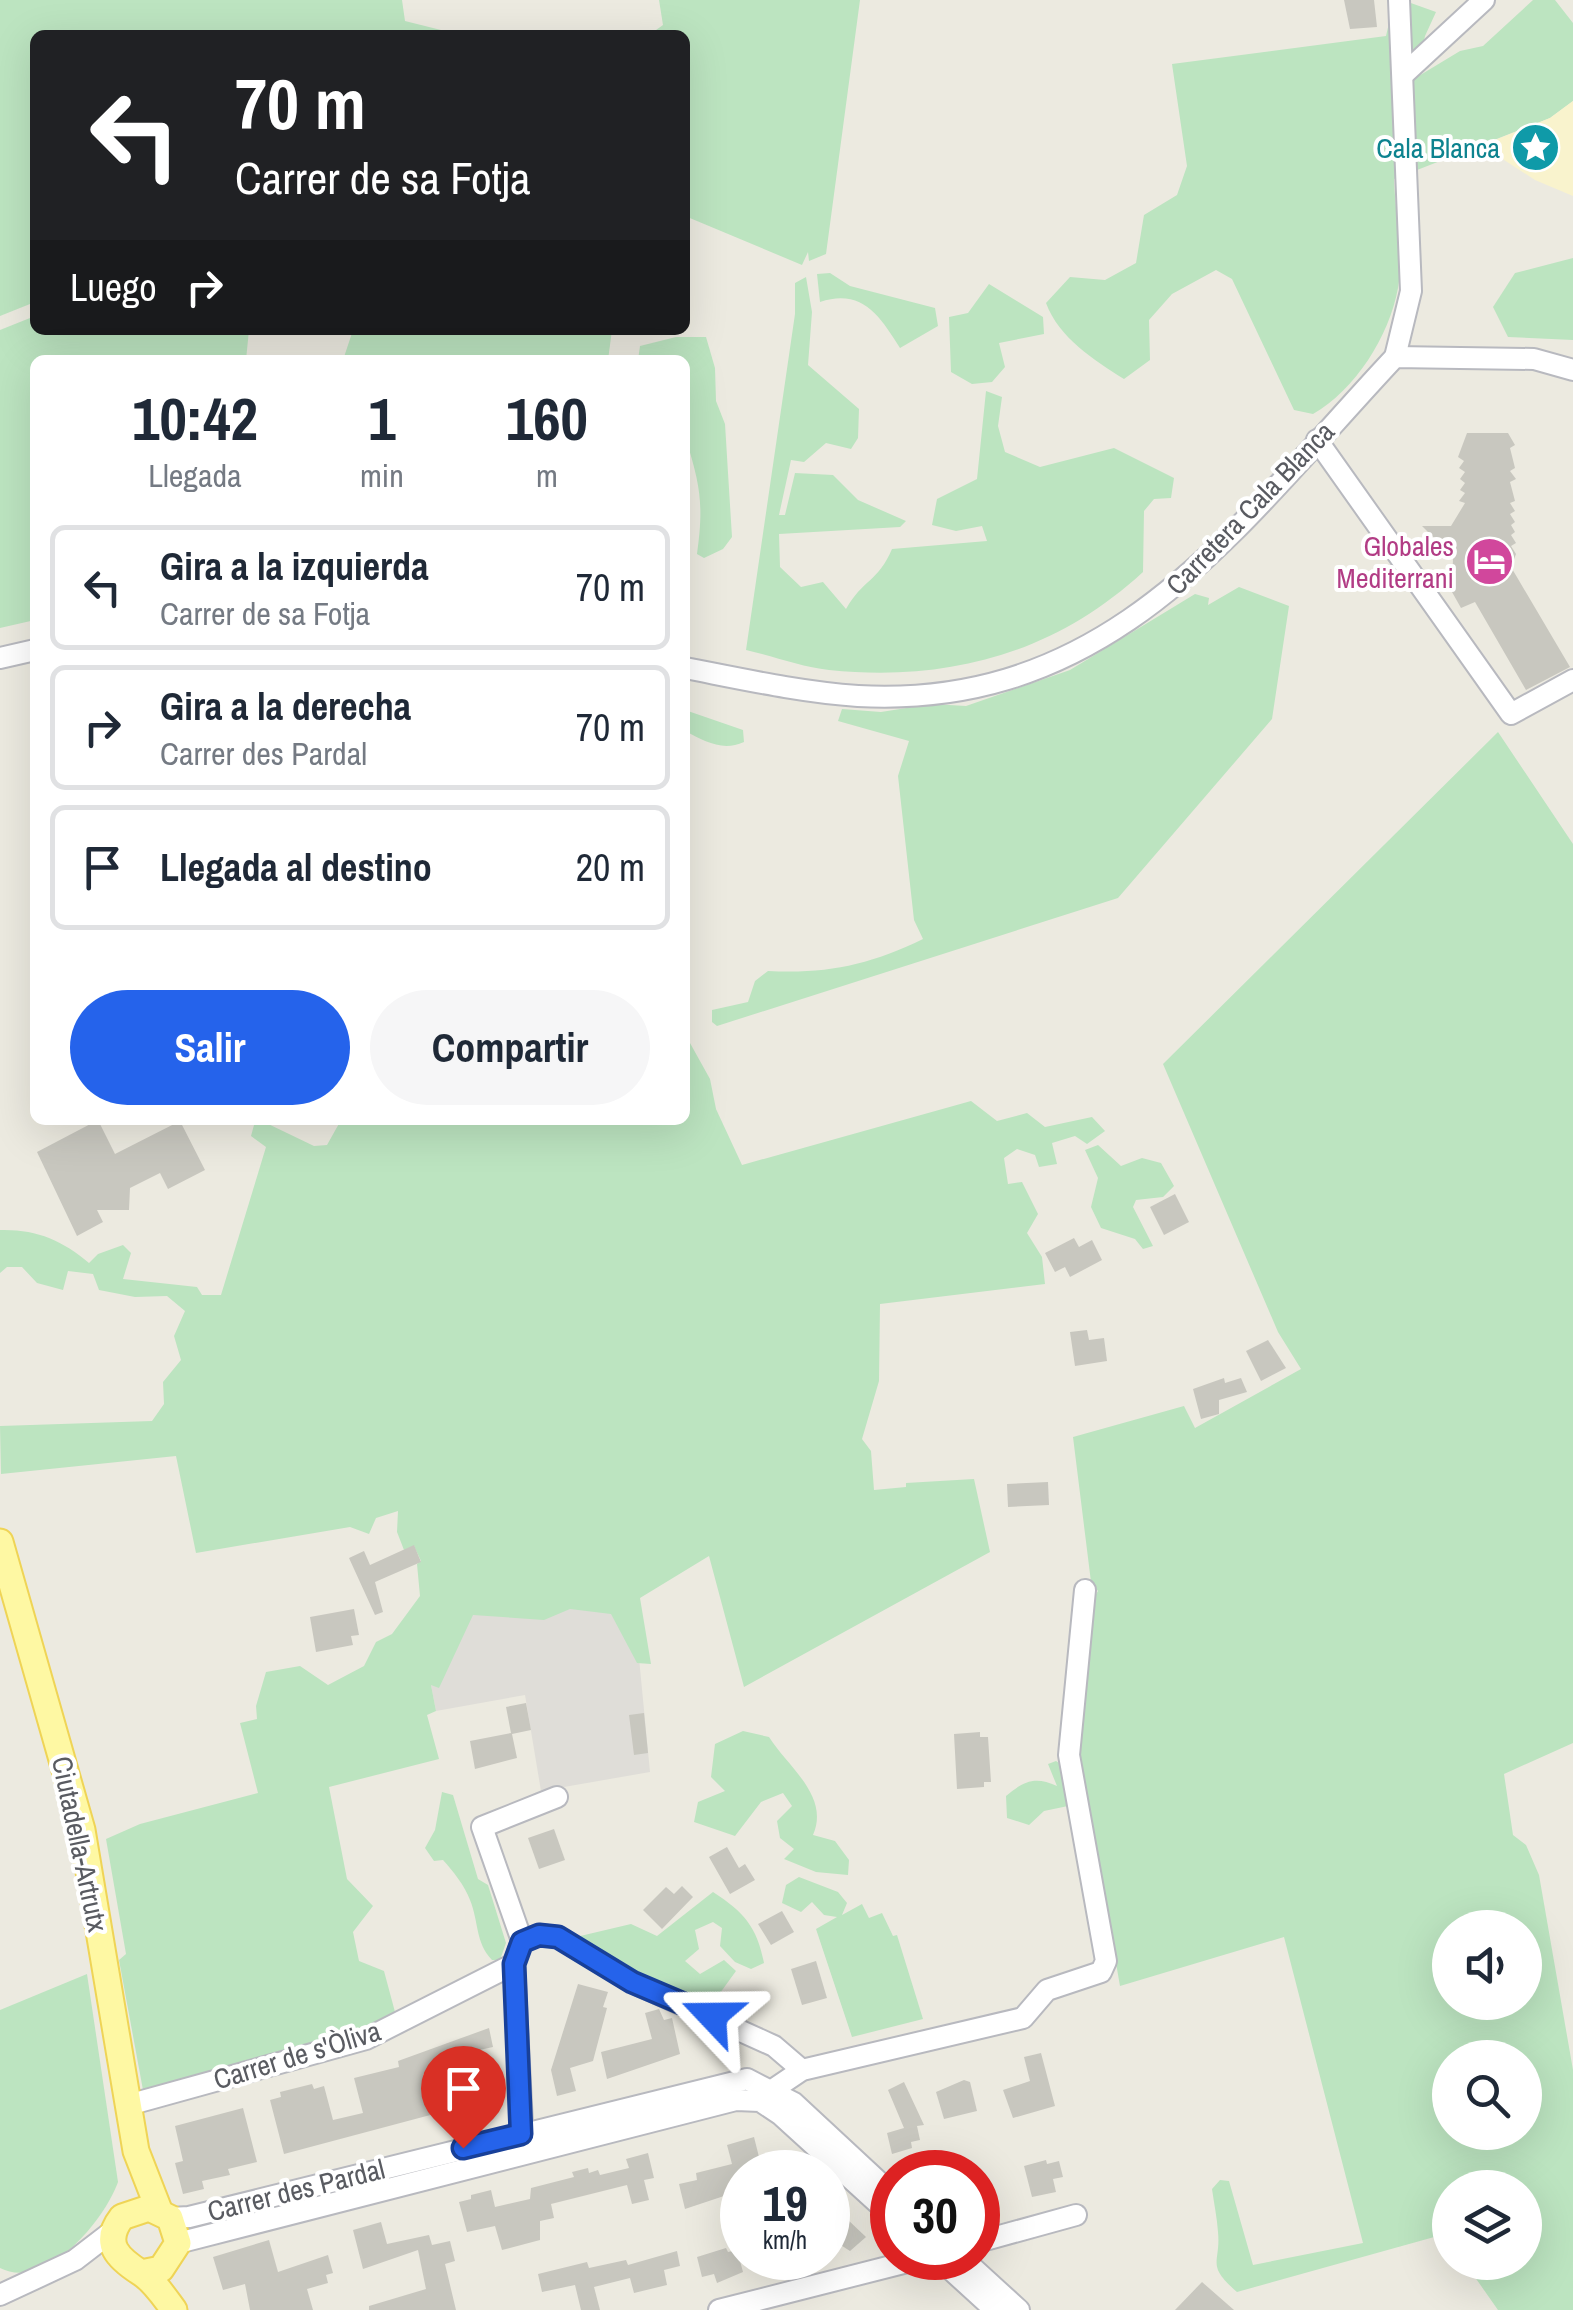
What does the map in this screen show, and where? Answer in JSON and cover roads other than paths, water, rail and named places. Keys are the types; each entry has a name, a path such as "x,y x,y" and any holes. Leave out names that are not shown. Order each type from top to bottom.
{"main road":[{"name":"Ciutadella-Artrutx","path":"0,1542 82,1830 136,2150"},
{"path":"136,2150 164,2214 174,2253 178,2310"},
{"path":"136,2150 132,2189 113,2246 130,2267 178,2310"},
{"path":"118,2223 140,2208 164,2214"},
{"path":"130,2267 174,2253"}],"street":[{"path":"1399,0 1411,292 1395,357 1534,359 1573,370"},
{"path":"1404,74 1484,0"},
{"name":"Carretera Cala Blanca","path":"690,669 858,696 964,690 1044,668 1081,651 1163,598 1223,543 1395,357"},
{"path":"1317,440 1511,714 1573,680"},
{"path":"0,658 30,651"},
{"path":"765,2095 802,2070 1023,2018 1047,1990 1101,1972 1106,1961 1069,1755 1085,1590"},
{"path":"523,2143 514,1964 522,1942 482,1827 557,1797"},
{"path":"522,1942 539,1935 558,1937 632,1982 774,2046 802,2070"},
{"name":"Carrer de s'Òliva","path":"128,2105 366,2039 514,1964"},
{"name":"Carrer des Pardal","path":"174,2253 523,2143 747,2078 765,2095"},
{"path":"765,2095 794,2103 870,2174"},
{"path":"765,2095 870,2196"},
{"name":"Carrer des Pardal","path":"164,2214 189,2217 523,2143"},
{"path":"1000,2236 1076,2215"},
{"path":"0,2295 75,2260 118,2223"},
{"path":"75,2260 130,2267"},
{"path":"719,2310 870,2272"},
{"path":"962,2280 995,2310"},
{"path":"986,2280 1018,2310"}],"place":[{"name":"Cala Blanca","path":"1535,148"},
{"name":"Globales Mediterrani","path":"1489,562"}]}
